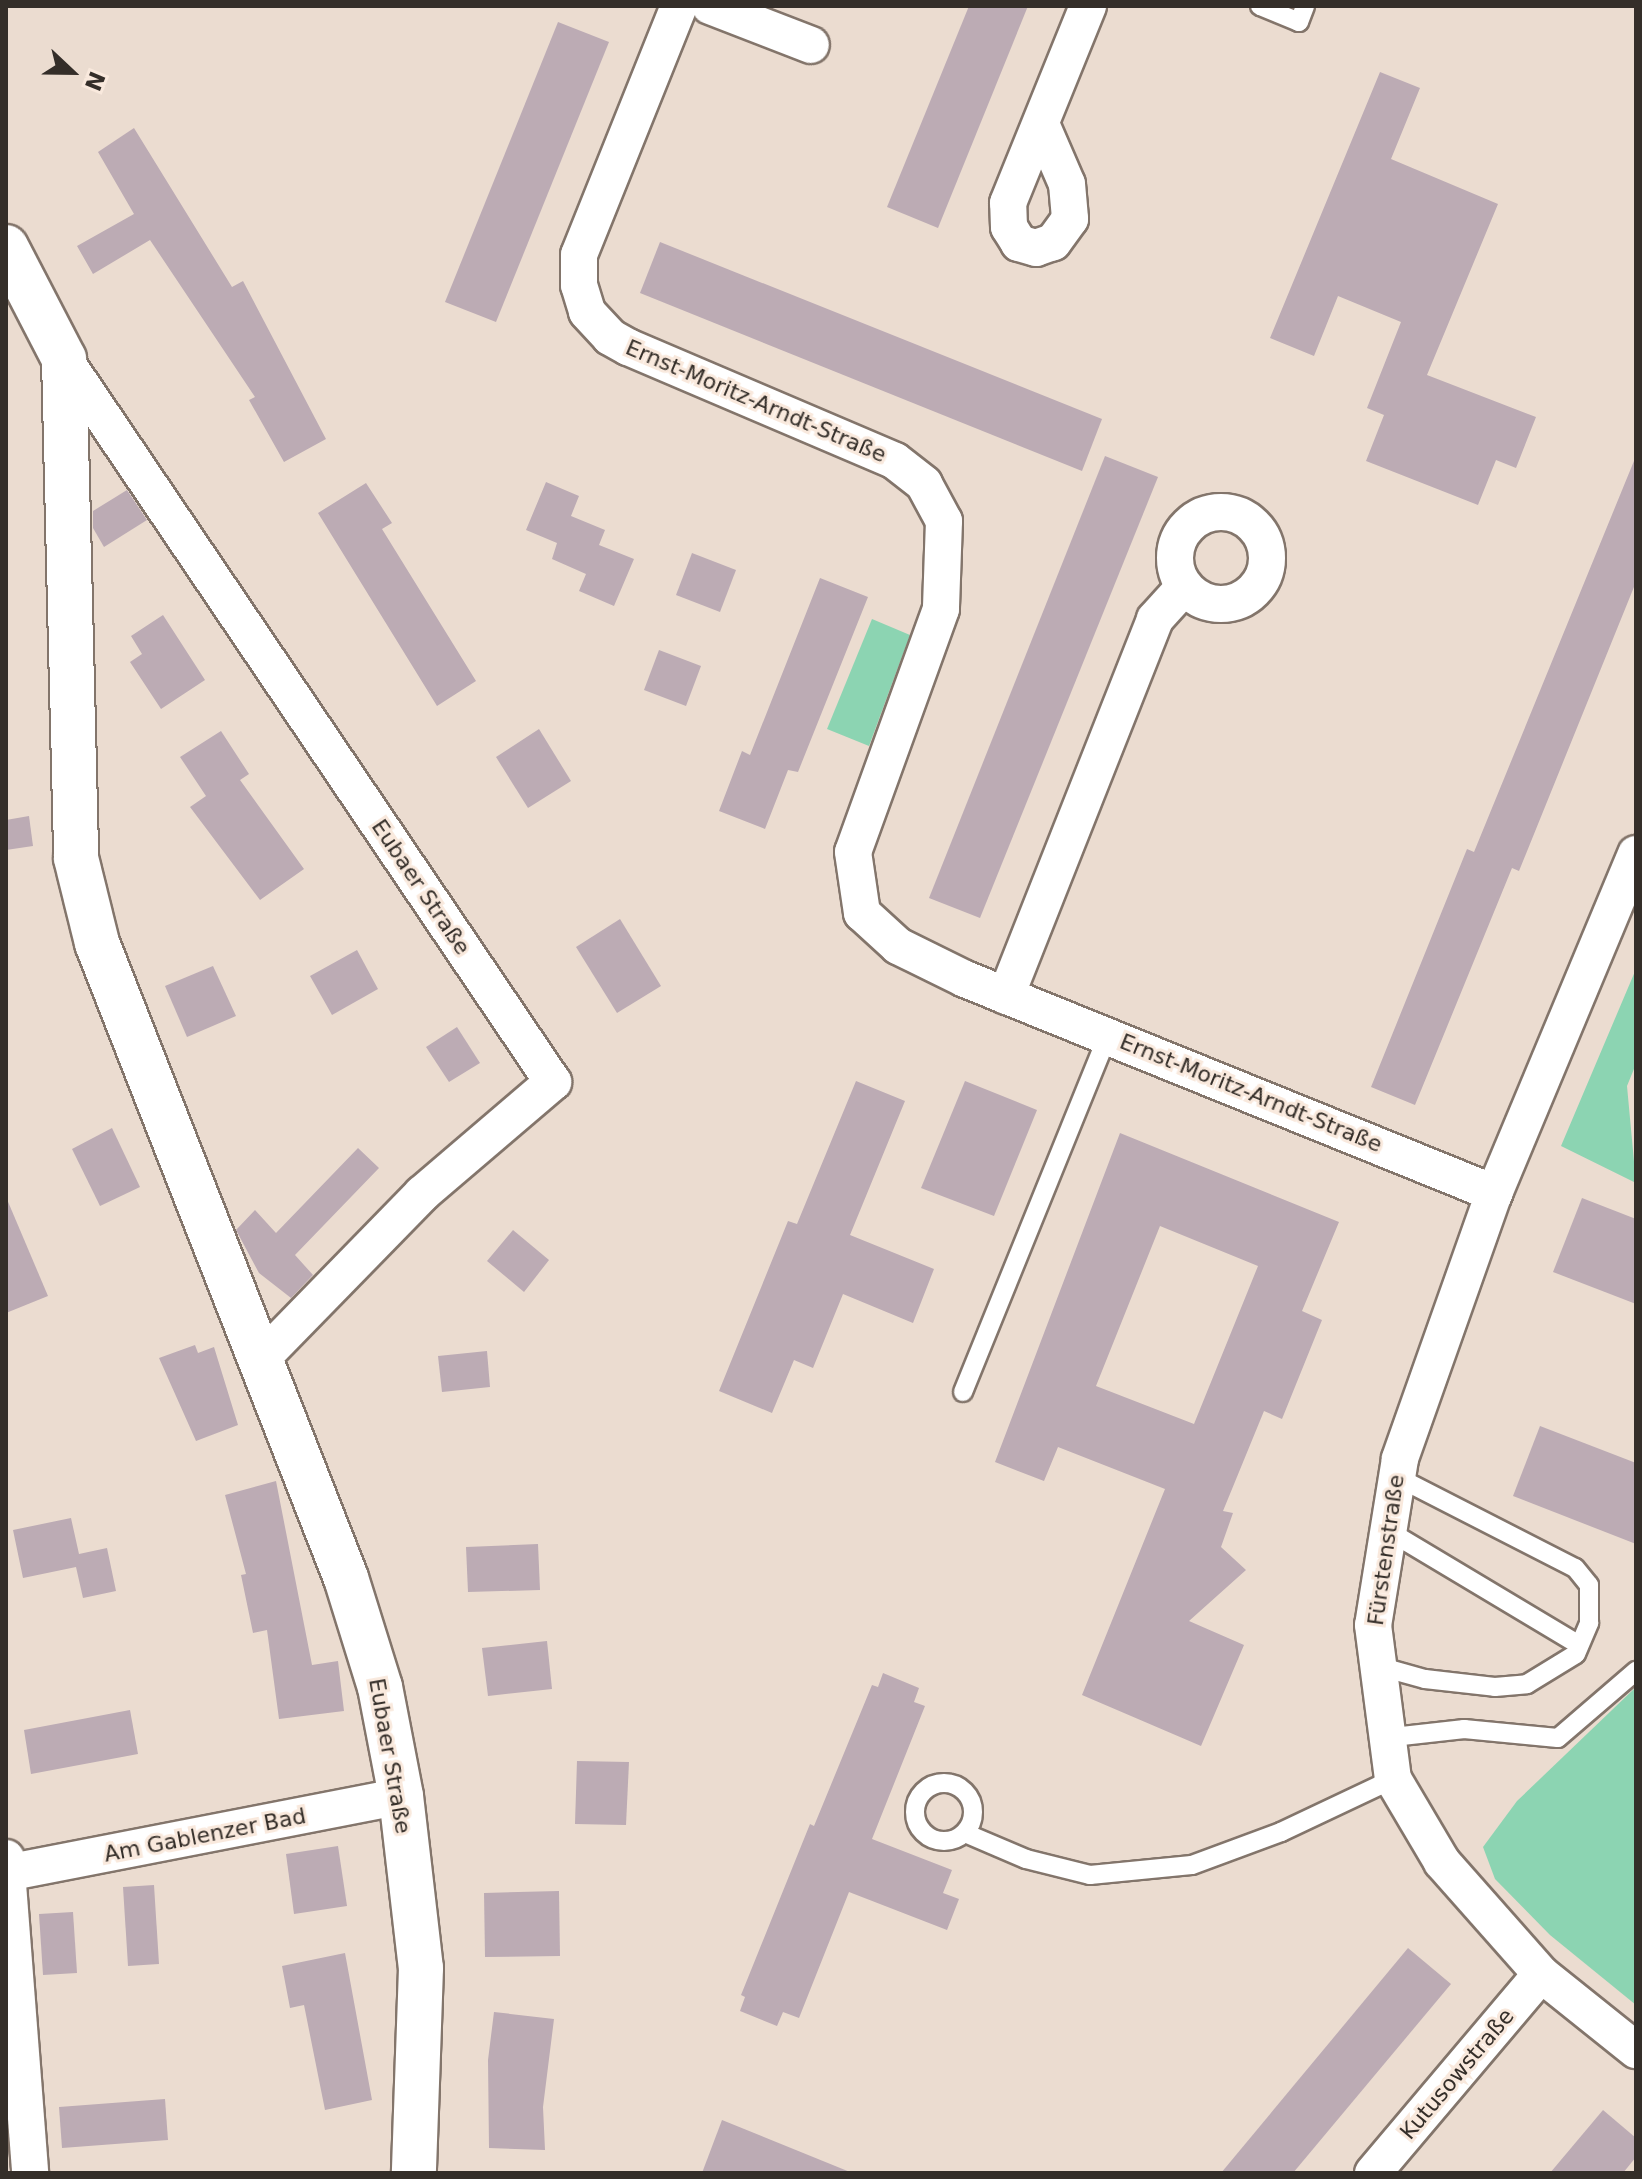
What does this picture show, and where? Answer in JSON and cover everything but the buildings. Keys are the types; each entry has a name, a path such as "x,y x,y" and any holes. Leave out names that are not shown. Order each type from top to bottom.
{"street":[{"name":"Ernst-Moritz-Arndt-Straße","path":"679,6 579,255 579,285 587,312 610,337 628,347 895,461 924,484 944,521 941,609 853,852 862,913 898,946 1006,996 1494,1193"},
{"path":"710,6 811,45"},
{"path":"1041,124 1088,6"},
{"name":"Eubaer Straße","path":"6,247 64,359 553,1082 422,1194 261,1359"},
{"name":"Eubaer Straße","path":"64,359 76,858 97,943 346,1578 380,1687 401,1796 421,1968 414,2173"},
{"path":"1006,996 1155,619 1184,587"},
{"name":"Fürstenstraße","path":"1636,854 1494,1193 1394,1476 1373,1625 1384,1738 1393,1779 1442,1862 1541,1974 1636,2050"},
{"name":"Am Gablenzer Bad","path":"30,2173 7,1868 401,1796"},
{"name":"Kutusowstraße","path":"1373,2173 1541,1974"}],"lane":[{"path":"1260,6 1299,22 1305,6"},
{"path":"963,1392 1108,1035"},
{"path":"1378,1666 1425,1679 1495,1687 1527,1684 1576,1654 1590,1605 1589,1585 1575,1568 1394,1476"},
{"path":"1387,1530 1579,1645"},
{"path":"1384,1738 1464,1729 1558,1738 1636,1671"},
{"path":"965,1833 1026,1859 1090,1875 1192,1865 1281,1832 1393,1779"}],"green space":[{"path":"872,619 910,635 869,746 827,729"},
{"path":"1636,969 1636,1064 1627,1086 1636,1183 1561,1146"},
{"path":"1636,1687 1636,2005 1550,1935 1495,1879 1483,1847 1517,1801"}]}
